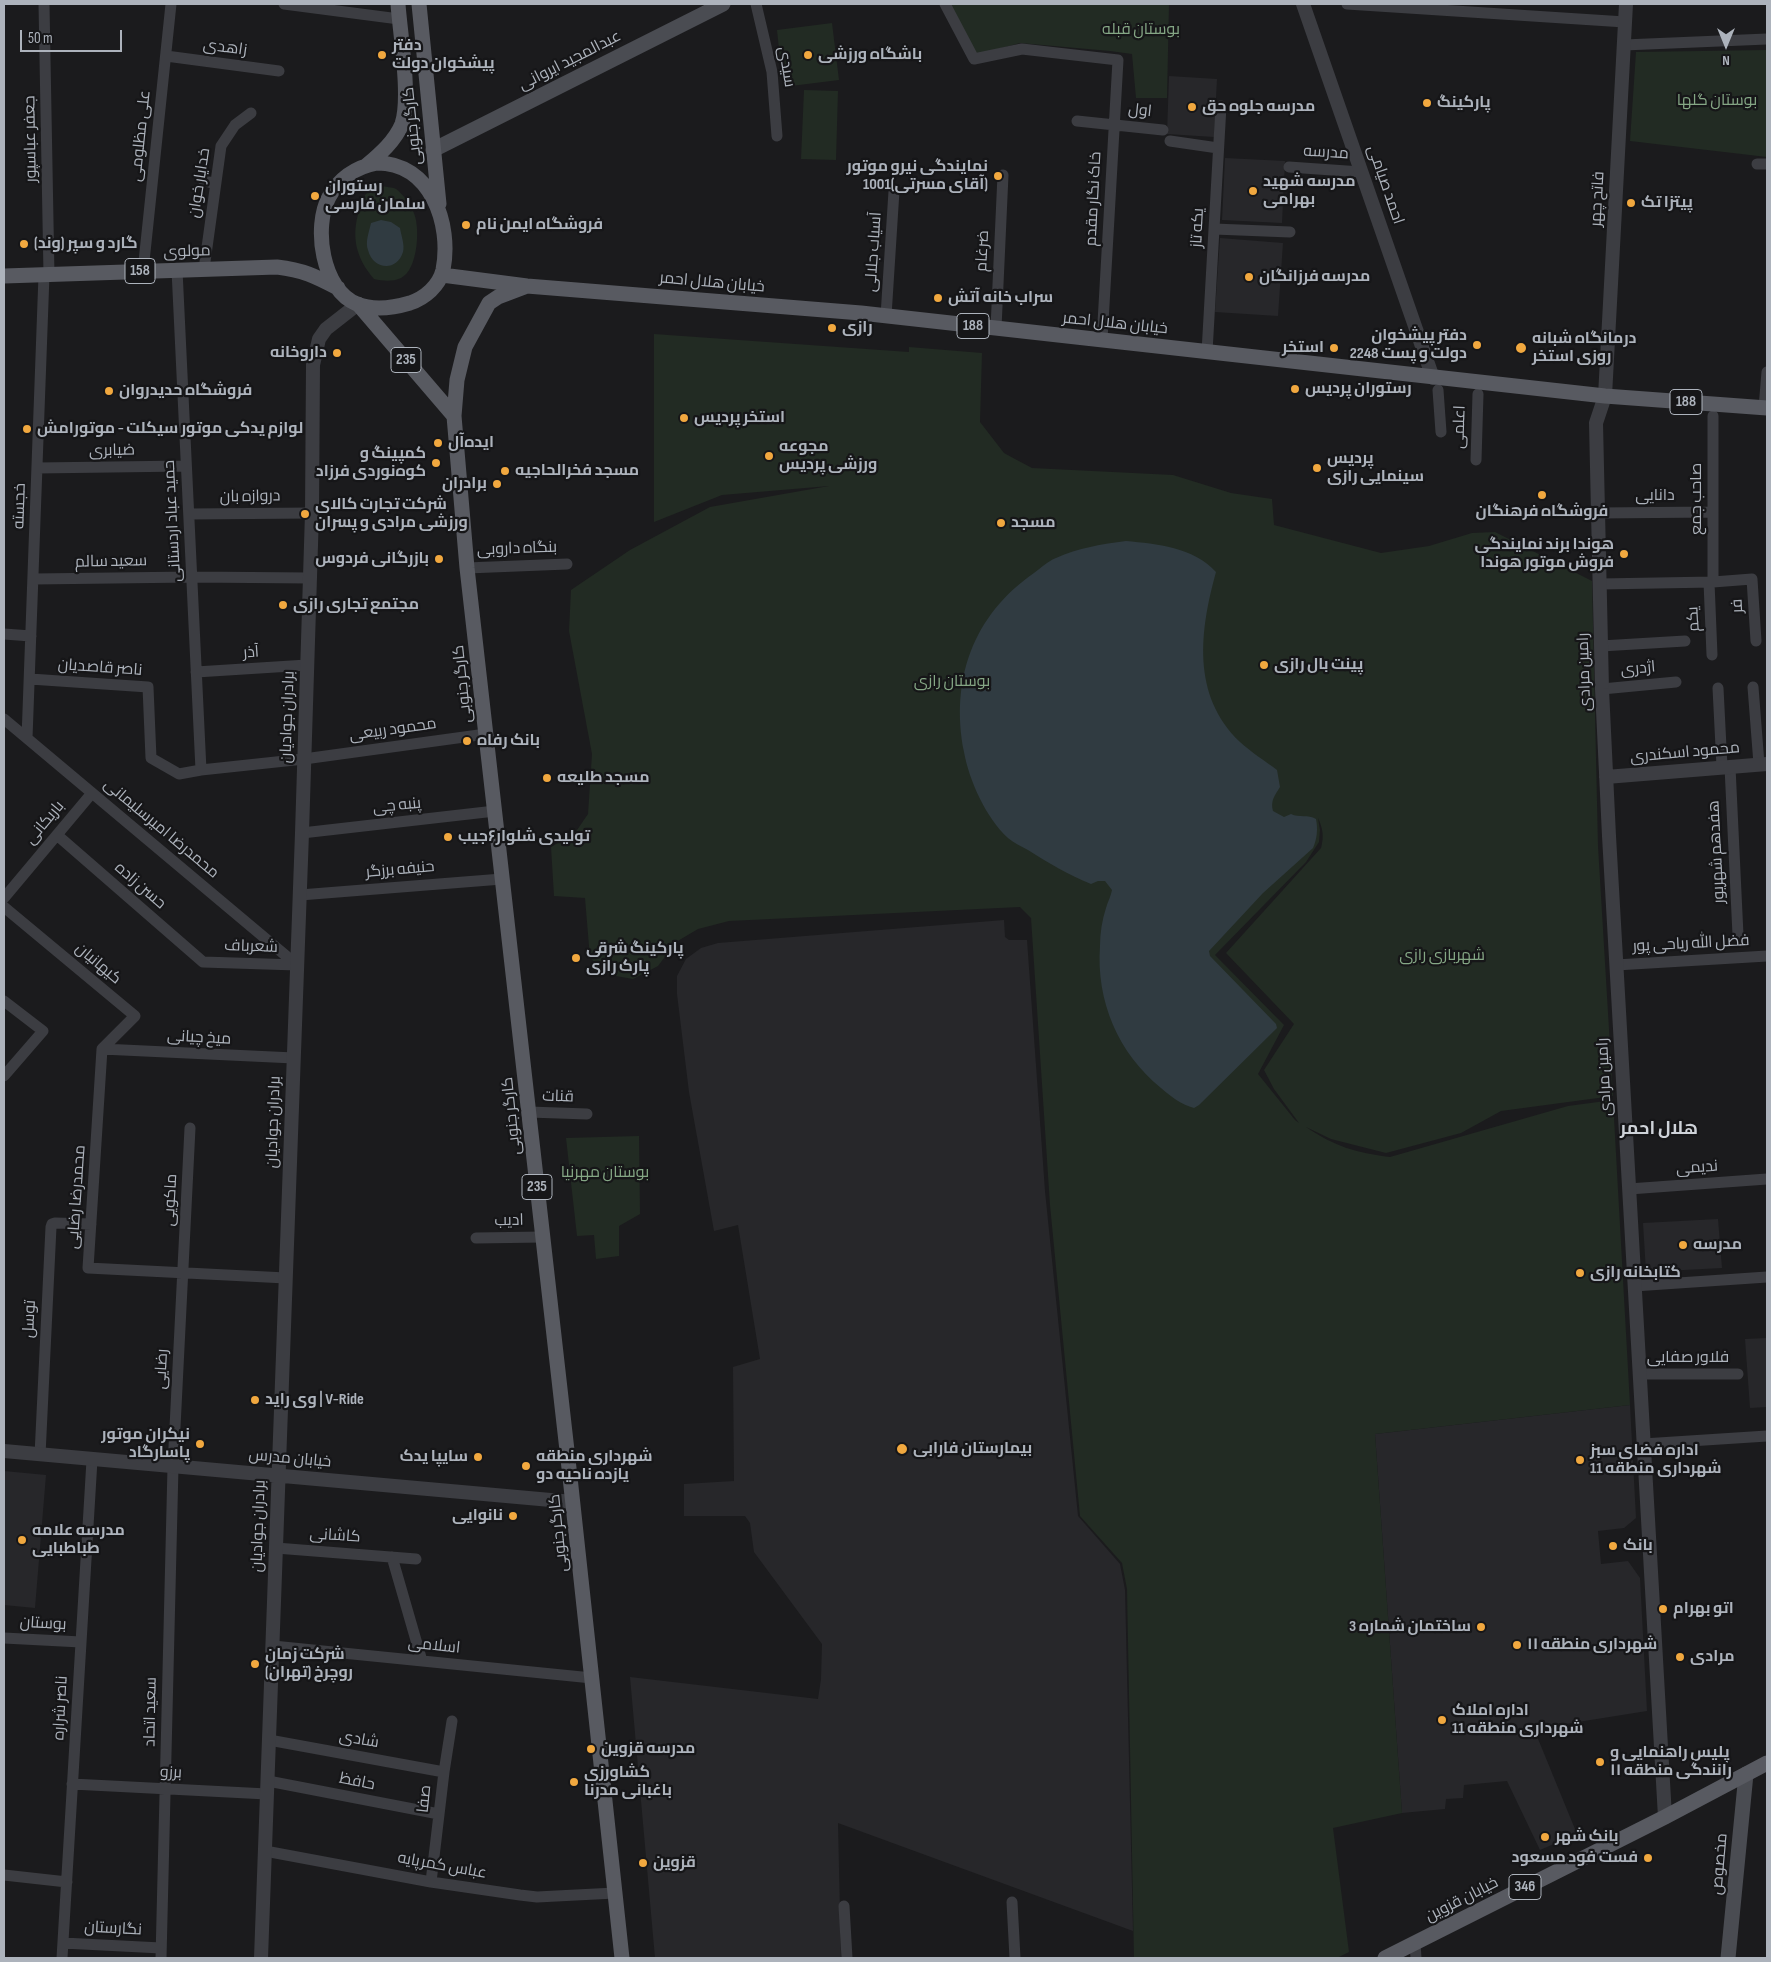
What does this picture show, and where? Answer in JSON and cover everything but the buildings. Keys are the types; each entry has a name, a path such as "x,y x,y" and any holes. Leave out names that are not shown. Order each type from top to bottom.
{"main road":[{"name":"کارگر جنوبی","path":"367,165 383,151 402,123 406,90 398,4"},
{"name":"کارگر جنوبی","path":"419,4 440,215"},
{"name":"عبدالمجید ایروانی","path":"433,150 723,4"},
{"path":"388,163 406,168 424,183 440,215 445,245 442,275 427,294 413,302 383,308 358,304 348,299 327,271 322,249 324,212 329,197 346,176 367,165 388,163"},
{"name":"مولوی","path":"4,276 277,267 297,269 309,273 338,288"},
{"name":"خیابان هلال احمر","path":"442,275 527,286 886,316 996,328 1207,352 1436,384 1605,396"},
{"name":"کارگر جنوبی","path":"527,286 498,297 489,303 465,347 457,380 454,416 467,568 573,1502 622,1958"},
{"name":"235","path":"358,304 454,416"},
{"name":"188","path":"1605,396 1765,408"},
{"name":"خیابان قزوین","path":"1385,1958 1415,1951 1767,1762"},
{"name":"مخصوص","path":"1728,1958 1746,1774"}],"street":[{"name":"جعفر عباسپور","path":"44,4 47,275"},
{"name":"علی مظلومی","path":"143,271 171,4"},
{"path":"284,4 399,19"},
{"name":"سیدی","path":"756,4 772,72 777,136"},
{"name":"خاک‌ نگار‌ مقدم","path":"945,4 974,60 1022,49 1118,60 1102,340"},
{"name":"احمد صیامی","path":"1303,4 1436,384"},
{"path":"1347,4 1625,22"},
{"name":"فاتح چهر","path":"1605,396 1626,4"},
{"path":"1624,45 1767,39"},
{"name":"زاهدی","path":"166,56 279,72"},
{"name":"یکه تاز","path":"1207,352 1221,106"},
{"name":"خدایار خوان","path":"204,269 221,146 235,125 251,113"},
{"name":"اول","path":"1077,121 1162,130"},
{"path":"1170,142 1218,148"},
{"name":"مدرسه","path":"1289,167 1361,172"},
{"name":"ضرغام","path":"996,328 1003,175"},
{"path":"203,180 215,184"},
{"name":"آسیاب جلالی","path":"886,316 894,191"},
{"path":"1214,229 1290,232"},
{"name":"حمید عباد اردستانی","path":"177,270 201,770"},
{"name":"خجسته","path":"27,738 37,468 47,275"},
{"name":"برادران جوادیان","path":"261,1958 300,895 312,513 313,365 319,339 326,329 358,304"},
{"path":"1765,408 1767,372"},
{"path":"1436,384 1441,432"},
{"name":"اعلمی","path":"1476,460 1478,394"},
{"name":"رامین مرادی","path":"1605,396 1596,423 1602,688 1628,1189 1665,1817"},
{"name":"صاحب جمع","path":"1711,582 1713,416"},
{"name":"ضیابری","path":"37,468 186,466"},
{"name":"دانایی","path":"1598,513 1713,512"},
{"name":"دروازه بان","path":"188,514 312,513"},
{"name":"بنگاه داروبی","path":"467,568 567,564"},
{"name":"سعید سالم","path":"34,579 310,578"},
{"name":"فر","path":"1711,582 1752,579 1756,640"},
{"path":"1600,584 1711,582"},
{"name":"یکم","path":"1711,582 1712,655"},
{"path":"4,634 31,636"},
{"path":"1601,646 1685,641"},
{"name":"آذر","path":"196,672 307,666"},
{"name":"ناصر قاصدیان","path":"30,680 148,687 151,758 179,774 304,759"},
{"name":"اژدری","path":"1602,688 1676,682"},
{"path":"1753,687 1763,764"},
{"name":"هفدهم شهریور","path":"1718,688 1726,767 1738,935"},
{"name":"محمدرضا امیرسلیمانی","path":"4,719 297,965"},
{"name":"محمود ربیعی","path":"304,759 486,734"},
{"name":"محمود اسکندری","path":"1606,777 1763,764"},
{"name":"باریکانی","path":"4,898 92,793"},
{"name":"پنبه چی","path":"302,833 495,811"},
{"name":"حسن زاده","path":"57,835 203,962"},
{"name":"حنیفه برزگر","path":"300,895 502,878"},
{"name":"کیهانیان","path":"4,907 135,1016 102,1050"},
{"name":"فضل الله ریاحی پور","path":"1616,965 1767,956"},
{"name":"شعرباف","path":"203,962 297,965"},
{"path":"4,1001 43,1031 4,1076"},
{"name":"میخ چیانی","path":"102,1050 294,1058"},
{"name":"محمدرضا رضایی","path":"102,1050 88,1268 286,1278"},
{"name":"قنات","path":"529,1112 587,1114"},
{"name":"ماکویی","path":"183,1273 190,1128"},
{"name":"ندیمی","path":"1628,1189 1767,1179"},
{"name":"توسل","path":"40,1455 51,1227 55,1223 91,1224"},
{"name":"ادیب","path":"476,1238 543,1237"},
{"name":"رضایی","path":"173,1467 183,1273"},
{"path":"1634,1286 1767,1277"},
{"name":"فلاور صفایی","path":"1639,1374 1738,1374"},
{"path":"1643,1444 1767,1436"},
{"name":"خیابان مدرس","path":"4,1451 573,1502"},
{"name":"ناصر شراره","path":"62,1958 92,1460"},
{"name":"سعید اتحاد","path":"161,1953 173,1467"},
{"name":"کاشانی","path":"276,1548 416,1558"},
{"path":"392,1557 422,1661"},
{"name":"بوستان","path":"4,1638 81,1642"},
{"name":"اسلامی","path":"273,1646 592,1678"},
{"name":"صفا","path":"431,1882 452,1721"},
{"name":"شادی","path":"269,1740 444,1772"},
{"name":"برزو","path":"72,1784 165,1789 267,1788"},
{"name":"حافظ","path":"267,1788 439,1814"},
{"name":"عباس کمرپایه","path":"265,1851 431,1882 537,1897 615,1893"},
{"path":"4,1875 67,1882"},
{"path":"1012,1902 1016,1958"},
{"path":"844,1906 846,1958"},
{"name":"نگارستان","path":"63,1943 161,1953"}],"shaded area":[{"name":"مدرسه جلوه حق","path":"1169,76 1217,79 1214,137 1167,134"},
{"name":"مدرسه شهید بهرامی","path":"1225,158 1285,161 1282,223 1222,220"},
{"path":"381,220 391,222 400,228 403,240 403,252 400,258 396,263 385,266 375,262 367,247 371,223"},
{"name":"مدرسه فرزانگان","path":"1220,238 1283,243 1278,316 1215,312"},
{"path":"1126,541 1174,548 1186,552 1197,557 1216,572 1206,616 1204,639 1207,683 1213,704 1224,724 1240,742 1277,770 1280,787 1273,801 1273,811 1284,817 1291,814 1310,817 1316,819 1317,823 1313,848 1263,893 1209,951 1210,956 1276,1024 1277,1028 1194,1108 1172,1097 1146,1074 1133,1059 1122,1042 1106,1006 1100,966 1100,941 1105,913 1112,890 1105,881 1091,884 1075,877 1008,838 1000,830 974,786 966,763 960,725 960,700 964,675 971,651 981,629 995,609 1013,590 1053,559 1081,549"},
{"name":"بیمارستان فارابی","path":"1004,920 1005,937 1009,940 1027,940 1045,1191 1078,1516 1120,1564 1125,1590 1133,1931 838,1823 841,1958 655,1958 630,1677 818,1699 821,1679 822,1644 754,1552 750,1523 745,1516 684,1516 684,1484 734,1481 733,1367 760,1359 738,1225 714,1231 689,1092 677,994 677,976 686,959 701,948 718,943"},
{"name":"مدرسه","path":"1718,1219 1722,1268 1646,1272 1643,1223"},
{"path":"1767,1338 1767,1407 1750,1408 1745,1339"},
{"name":"شهرداری منطقه ۱۱","path":"1630,1405 1636,1518 1624,1528 1598,1531 1601,1564 1628,1561 1640,1578 1647,1711 1534,1729 1577,1834 1540,1850 1507,1781 1464,1785 1463,1798 1446,1799 1445,1809 1402,1813 1375,1434"},
{"name":"مدرسه علامه طباطبایی","path":"4,1471 46,1475 35,1608 4,1605"}],"green space":[{"name":"بوستان قبله","path":"950,4 1169,4 1167,98 1136,98 1132,54 1020,43 976,55"},
{"name":"باشگاه ورزشی","path":"832,23 839,80 783,87 777,30"},
{"name":"بوستان گلها","path":"1767,50 1767,157 1630,141 1636,52"},
{"path":"804,90 838,91 836,160 801,159"},
{"path":"381,186 396,189 403,196 413,211 417,227 416,247 411,266 401,278 391,281 374,279 359,255 355,238 355,230 363,199 370,190"},
{"name":"بوستان رازی","path":"654,334 909,352 909,347 982,353 980,422 1004,453 1032,468 1173,475 1231,493 1272,499 1274,525 1381,553 1429,546 1472,533 1495,532 1592,581 1598,846 1613,1096 1501,1111 1461,1133 1386,1153 1331,1139 1306,1127 1346,1148 1390,1157 1568,1106 1613,1100 1630,1405 1375,1434 1402,1813 1333,1828 1349,1952 1337,1958 1134,1958 1127,1589 1122,1563 1080,1516 1050,1205 1031,918 1020,907 729,921 698,929 676,942 658,966 633,979 610,975 590,958 585,898 554,896 551,847 575,833 588,814 592,754 569,631 571,590 630,550 710,507 829,486 722,495 654,522","holes":["1318,818 1323,836 1321,848 1226,953 1294,1024 1264,1070 1274,1089 1299,1123 1258,1074 1284,1025 1215,955 1306,862 1319,842"]},
{"name":"بوستان مهرنیا","path":"639,1136 640,1214 619,1226 619,1256 596,1259 594,1235 577,1236 566,1138"}],"place":[{"name":"دفتر پیشخوان دولت","path":"382,55"},
{"name":"باشگاه ورزشی","path":"808,55"},
{"name":"پارکینگ","path":"1427,103"},
{"name":"مدرسه جلوه حق","path":"1192,107"},
{"name":"نمایندگی نیرو موتور 1001(آقای مسرتی)","path":"998,176"},
{"name":"مدرسه شهید بهرامی","path":"1253,191"},
{"name":"رستوران سلمان فارسی","path":"315,196"},
{"name":"پیتزا تک","path":"1631,203"},
{"name":"فروشگاه ایمن نام","path":"466,225"},
{"name":"گارد و سپر (وند)","path":"24,244"},
{"name":"مدرسه فرزانگان","path":"1249,277"},
{"name":"سراب خانه آتش","path":"938,298"},
{"name":"رازی","path":"832,328"},
{"name":"دفتر پیشخوان دولت و پست 2248","path":"1477,345"},
{"name":"استخر","path":"1334,348"},
{"name":"درمانگاه شبانه روزی استخر","path":"1521,348"},
{"name":"داروخانه","path":"337,353"},
{"name":"رستوران پردیس","path":"1295,389"},
{"name":"فروشگاه حدیدروان","path":"109,391"},
{"name":"استخر پردیس","path":"684,418"},
{"name":"لوازم یدکی موتور سیکلت - موتورامش","path":"27,429"},
{"name":"ایده‌آل","path":"438,443"},
{"name":"مجوعه ورزشی پردیس","path":"769,456"},
{"name":"کمپینگ و کوه‌نوردی فرزاد","path":"436,463"},
{"name":"پردیس سینمایی رازی","path":"1317,468"},
{"name":"مسجد فخرالحاجیه","path":"505,471"},
{"name":"برادران","path":"497,484"},
{"name":"فروشگاه فرهنگان","path":"1542,495"},
{"name":"شرکت تجارت کالای ورزشی مرادی و پسران","path":"305,514"},
{"name":"مسجد","path":"1001,523"},
{"name":"هوندا برند نمایندگی فروش موتور هوندا","path":"1624,554"},
{"name":"بازرگانی فردوس","path":"439,559"},
{"name":"مجتمع تجاری رازی","path":"283,605"},
{"name":"پینت بال رازی","path":"1264,665"},
{"name":"بانک رفاه","path":"467,741"},
{"name":"مسجد طلیعه","path":"547,778"},
{"name":"تولیدی شلوار۶جیب","path":"448,837"},
{"name":"پارکینگ شرقی پارک رازی","path":"576,958"},
{"name":"مدرسه","path":"1683,1245"},
{"name":"کتابخانه رازی","path":"1580,1273"},
{"name":"وی راید | V-Ride","path":"255,1400"},
{"name":"نیکران موتور پاسارگاد","path":"200,1444"},
{"name":"بیمارستان فارابی","path":"902,1449"},
{"name":"سایپا یدک","path":"478,1457"},
{"name":"اداره فضای سبز شهرداری منطقه 11","path":"1580,1460"},
{"name":"شهرداری منطقه یازده ناحیه دو","path":"526,1466"},
{"name":"نانوایی","path":"513,1516"},
{"name":"مدرسه علامه طباطبایی","path":"22,1540"},
{"name":"بانک","path":"1613,1546"},
{"name":"اتو بهرام","path":"1663,1609"},
{"name":"ساختمان شماره 3","path":"1481,1627"},
{"name":"شهرداری منطقه ۱۱","path":"1517,1645"},
{"name":"مرادی","path":"1680,1657"},
{"name":"شرکت زمان روچرخ (تهران)","path":"255,1664"},
{"name":"اداره املاک شهرداری منطقه 11","path":"1442,1720"},
{"name":"مدرسه قزوین","path":"591,1749"},
{"name":"پلیس راهنمایی و رانندگی منطقه ۱۱","path":"1600,1762"},
{"name":"کشاورزی باغبانی مدرنا","path":"574,1782"},
{"name":"بانک شهر","path":"1545,1837"},
{"name":"فست فود مسعود","path":"1648,1858"},
{"name":"قزوین","path":"643,1863"}],"district":[{"name":"هلال احمر","path":"1659,1129"}],"park label":[{"name":"شهربازی رازی","path":"1442,956"}]}
